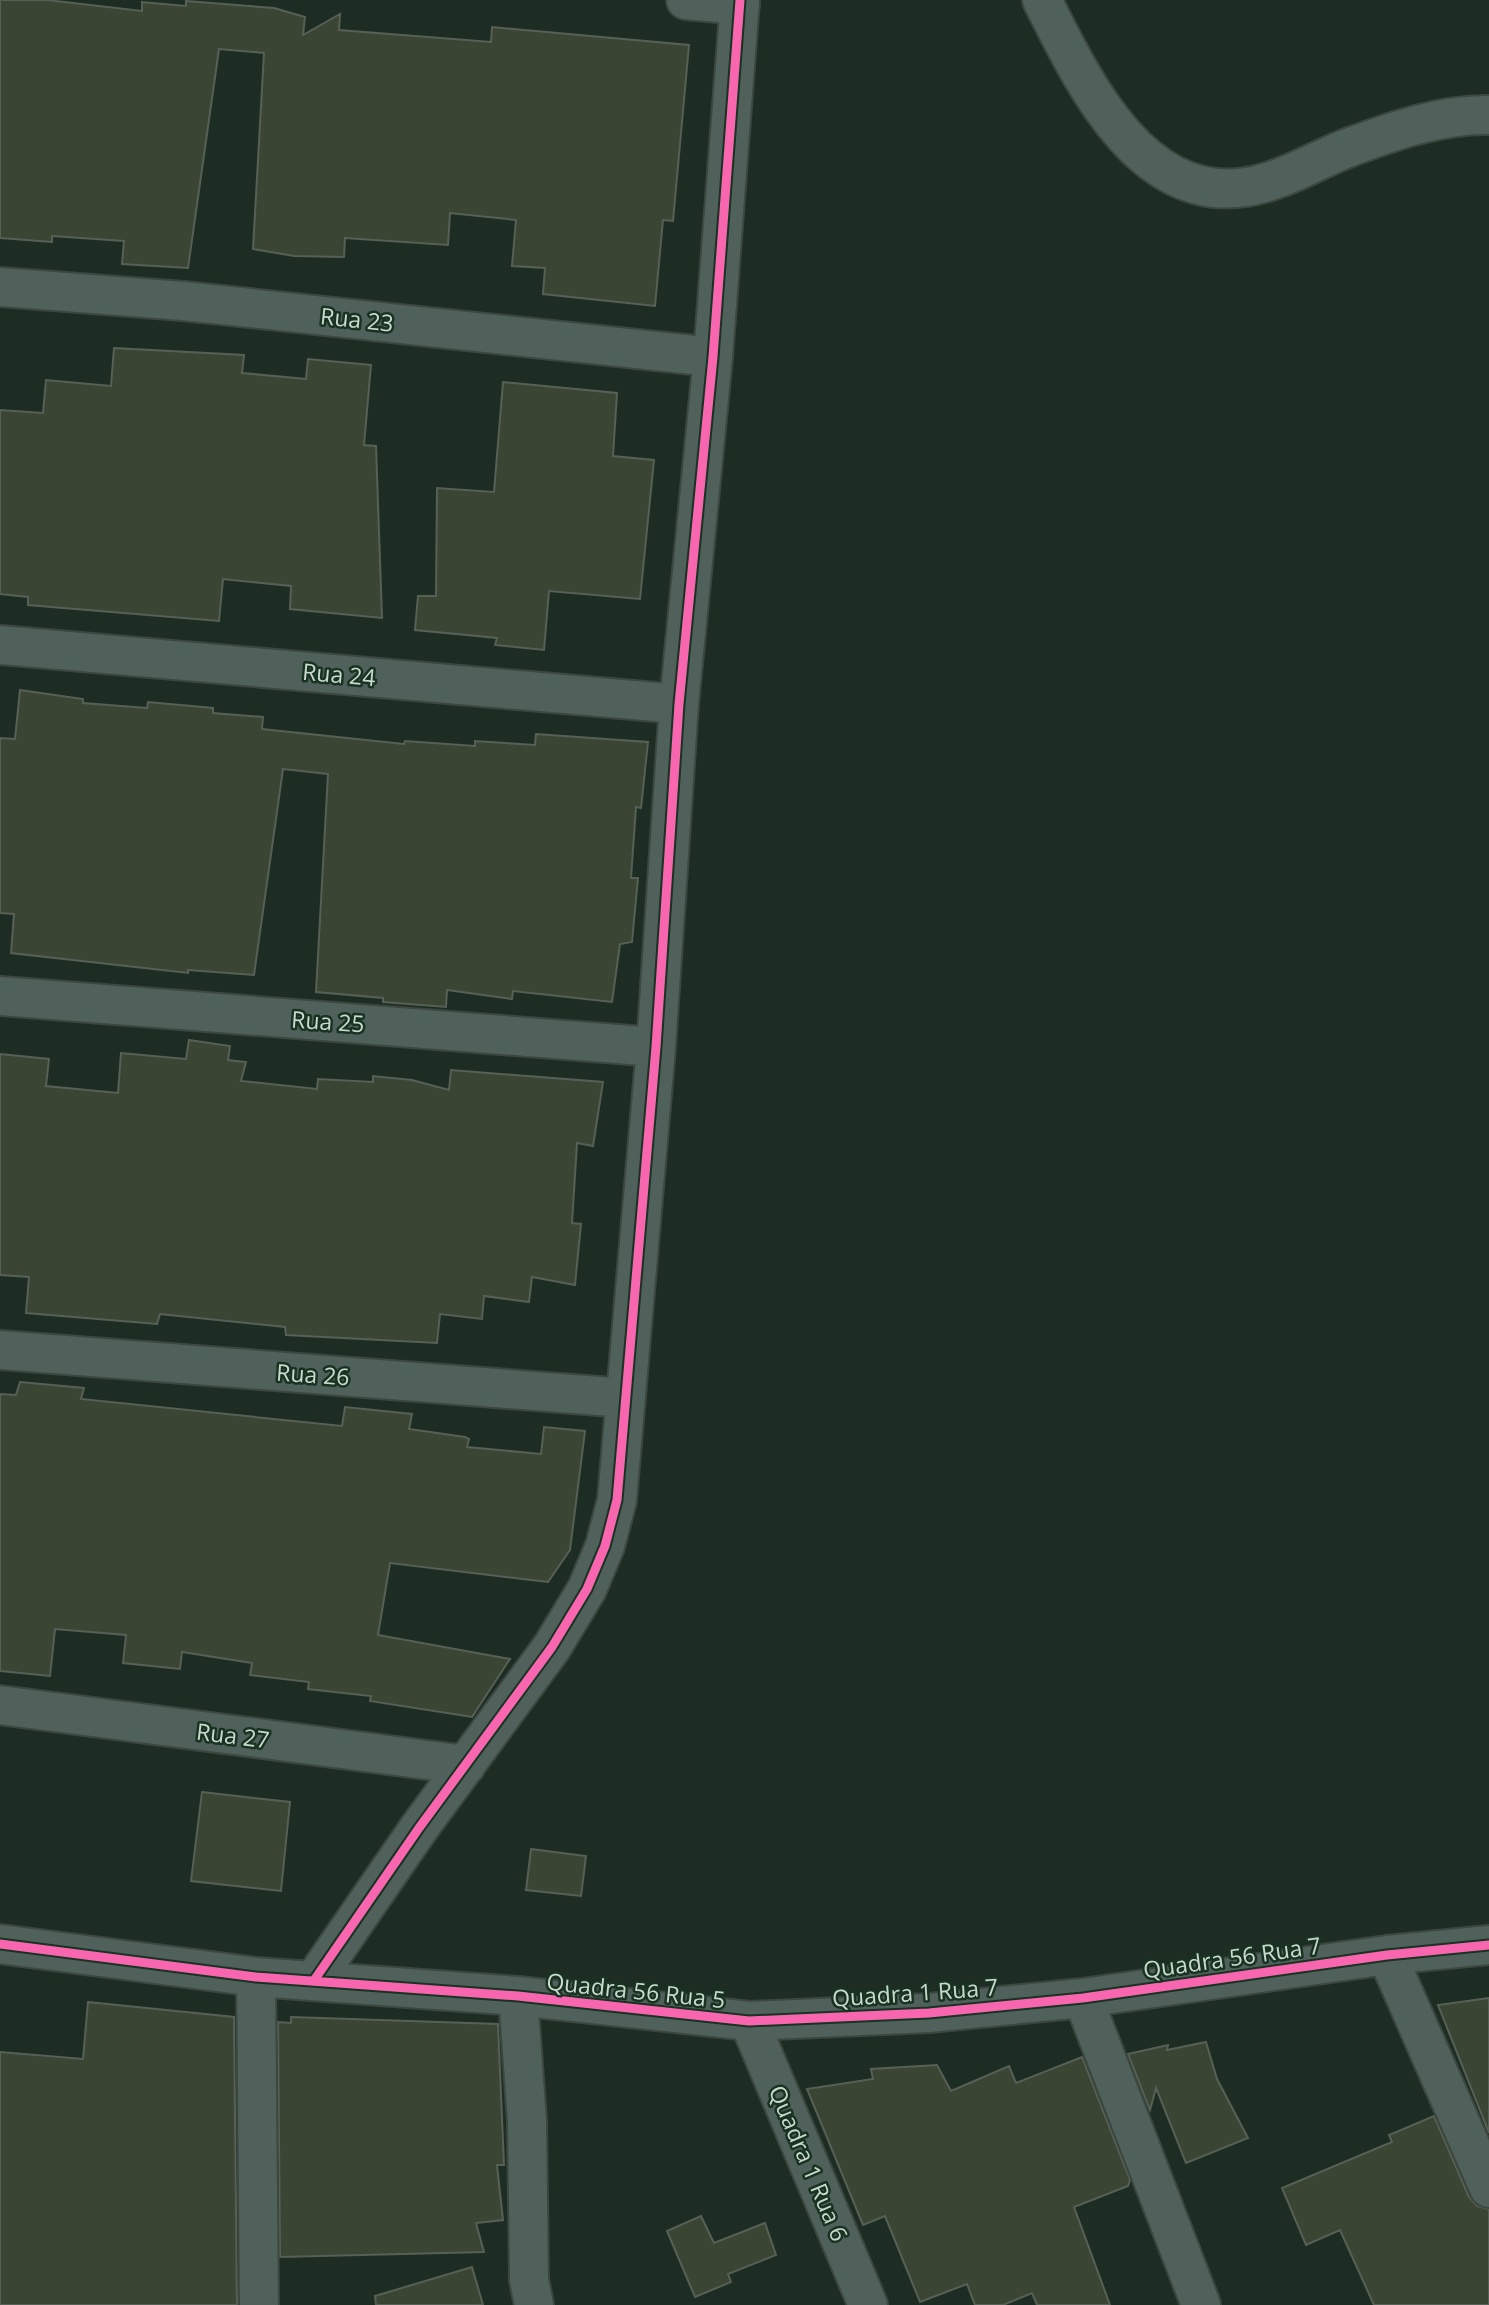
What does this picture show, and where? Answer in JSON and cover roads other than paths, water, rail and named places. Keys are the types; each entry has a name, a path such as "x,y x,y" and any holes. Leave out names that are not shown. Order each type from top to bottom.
{"street":[{"path":"315,1979 552,1647 587,1589 605,1546 617,1500 656,1047 679,704 713,357 740,2 686,0"},
{"path":"1042,0 1104,114 1137,149 1184,181 1204,186 1246,187 1271,180 1368,140 1423,123 1489,115"},
{"name":"Rua 23","path":"0,287 183,301 713,357"},
{"name":"Rua 24","path":"0,645 679,704"},
{"name":"Rua 25","path":"0,996 656,1047"},
{"name":"Rua 26","path":"0,1350 625,1398"},
{"name":"Rua 27","path":"0,1705 466,1765"},
{"name":"Quadra 56 Rua 5","path":"0,1944 256,1977 315,1979 518,1996 749,2021"},
{"name":"Quadra 56 Rua 7","path":"1083,1998 1387,1955 1489,1945"},
{"path":"1387,1955 1489,2188"},
{"path":"256,1977 259,2305"},
{"path":"518,1996 527,2121 529,2280 534,2305"},
{"path":"1083,1998 1201,2305"},
{"name":"Quadra 1 Rua 7","path":"749,2021 929,2013 1083,1998"},
{"name":"Quadra 1 Rua 6","path":"749,2021 868,2305"}]}
